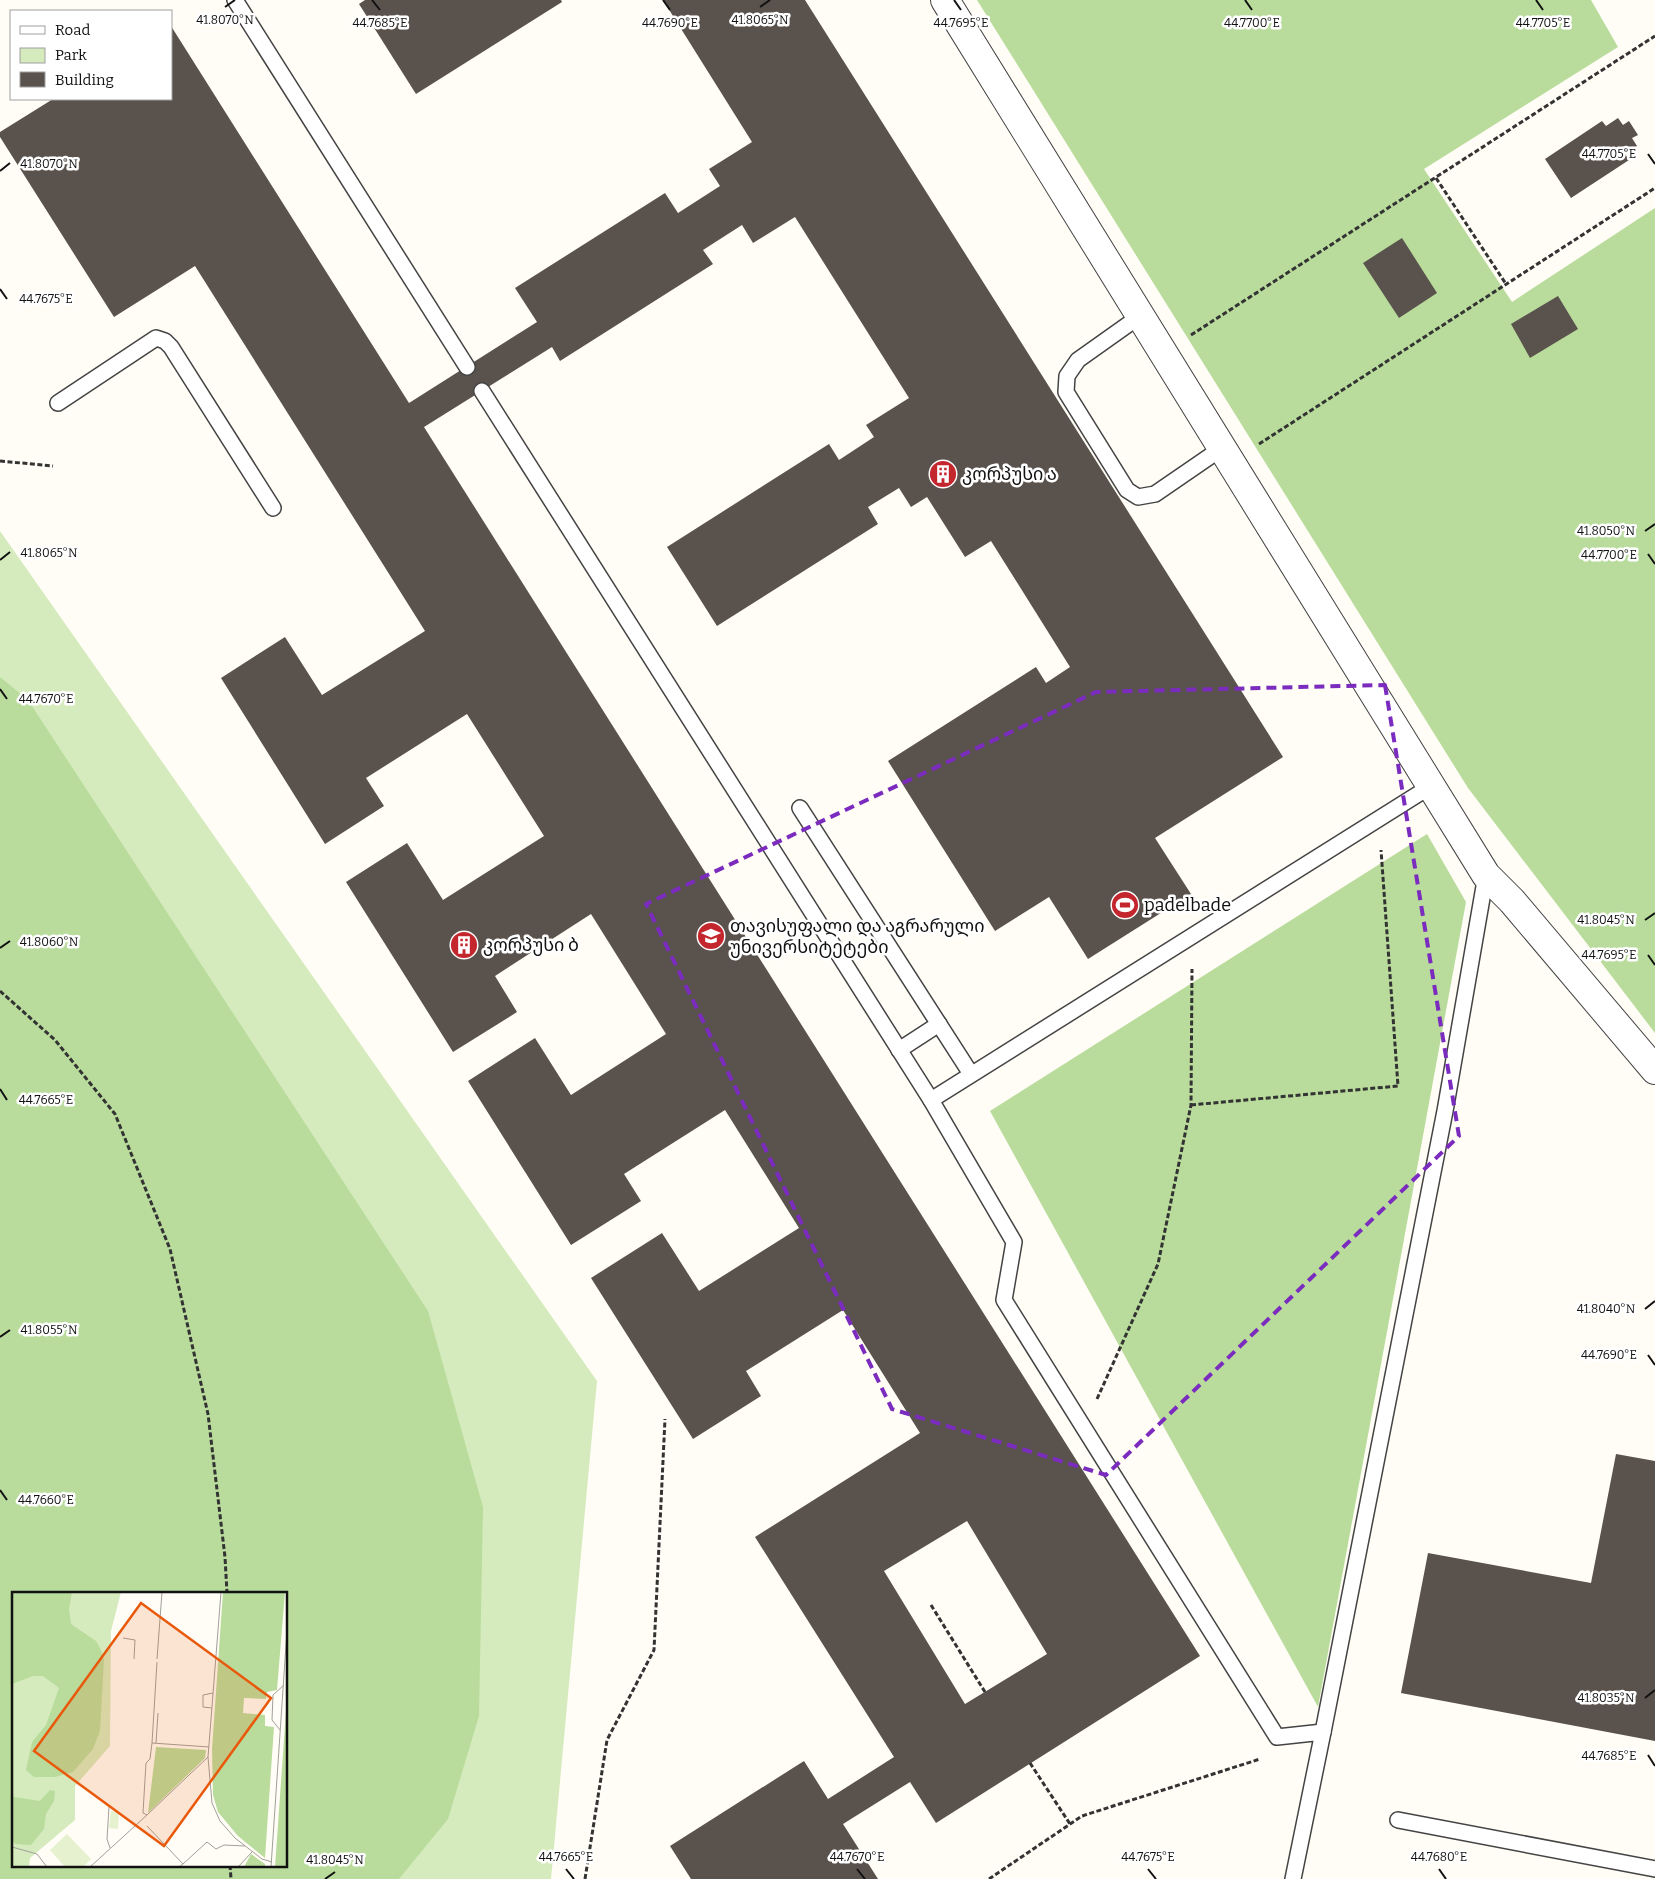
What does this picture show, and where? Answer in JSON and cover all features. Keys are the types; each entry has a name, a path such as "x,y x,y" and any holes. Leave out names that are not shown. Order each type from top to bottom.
{"street":[{"path":"945,0 1486,875 1512,902 1655,1070"}],"lane":[{"path":"235,0 467,367"},
{"path":"1140,316 1078,360 1066,376 1066,392 1128,490 1138,497 1155,494 1226,455"},
{"path":"58,403 156,338 165,340 273,508"},
{"path":"482,391 931,1100 1014,1242 1004,1300 1277,1737 1323,1732"},
{"path":"931,1100 1431,786"},
{"path":"800,808 971,1074"},
{"path":"1293,1879 1445,1111 1486,875"},
{"path":"900,1050 939,1024"},
{"path":"1398,1820 1655,1869"}],"path":[{"path":"1163,353 1655,36"},
{"path":"1436,178 1506,284"},
{"path":"1226,455 1506,284 1655,188"},
{"path":"0,461 53,466"},
{"path":"1191,1105 1398,1086 1379,818"},
{"path":"1084,1429 1158,1264 1191,1105 1193,936"},
{"path":"0,992 55,1040 115,1114 170,1249 208,1414 227,1592"},
{"path":"585,1879 607,1740 654,1650 665,1419"},
{"path":"930,1605 985,1692"},
{"path":"989,1879 1082,1816 1265,1758"},
{"path":"1030,1763 1070,1824"},
{"path":"230,1866 231,1879"}],"highlighted area":[{"path":"1385,685 1459,1136 1106,1475 892,1409 646,904 1096,692"}],"green space":[{"path":"977,0 1591,0 1618,47 1424,169 1512,302 1655,208 1655,1033 1468,788"},
{"path":"0,531 597,1381 551,1879 0,1879"},
{"path":"0,677 28,700 428,1311 483,1507 479,1716 448,1819 399,1879 0,1879"},
{"path":"1427,834 1466,902 1318,1707 990,1111"}],"building":[{"path":"365,0 561,0 562,2 416,94 359,4"},
{"name":"კორპუსი ბ","path":"663,0 805,0 1283,757 1155,838 1191,894 1088,959 1049,897 995,931 888,761 1036,667 1046,683 1070,667 991,541 965,557 927,497 911,507 899,488 868,507 878,524 717,626 667,547 829,444 839,460 874,437 866,425 909,398 795,217 753,243 742,225 703,250 713,264 560,361 552,347 424,427 1200,1656 936,1823 910,1782 843,1824 878,1879 691,1879 670,1846 804,1761 828,1799 894,1757 755,1537 920,1433 843,1310 746,1371 761,1396 693,1439 591,1278 662,1233 699,1291 799,1228 725,1110 624,1174 641,1201 571,1245 468,1081 535,1038 571,1095 666,1034 591,914 495,976 517,1012 453,1052 346,882 407,843 443,900 544,836 467,714 366,778 384,806 325,844 221,678 285,637 322,695 425,631 195,266 114,317 0,137 0,132 51,100 172,100 172,28 409,403 537,322 515,288 665,193 678,213 720,186 709,169 752,142","holes":["967,1521 1047,1654 965,1704 884,1571"]},
{"path":"1618,118 1623,125 1629,121 1638,135 1632,138 1637,146 1625,154 1629,160 1571,198 1545,159 1602,121 1606,126"},
{"path":"1402,238 1437,293 1399,318 1363,263"},
{"path":"1558,296 1578,329 1530,358 1511,324"},
{"path":"1616,1454 1655,1461 1655,1741 1401,1693 1428,1553 1591,1583"}],"place":[{"name":"კორპუსი ა","path":"943,474"},
{"name":"padelbade","path":"1125,905"},
{"name":"თავისუფალი და აგრარული უნივერსიტეტები","path":"711,936"},
{"name":"კორპუსი ბ","path":"464,945"}]}
